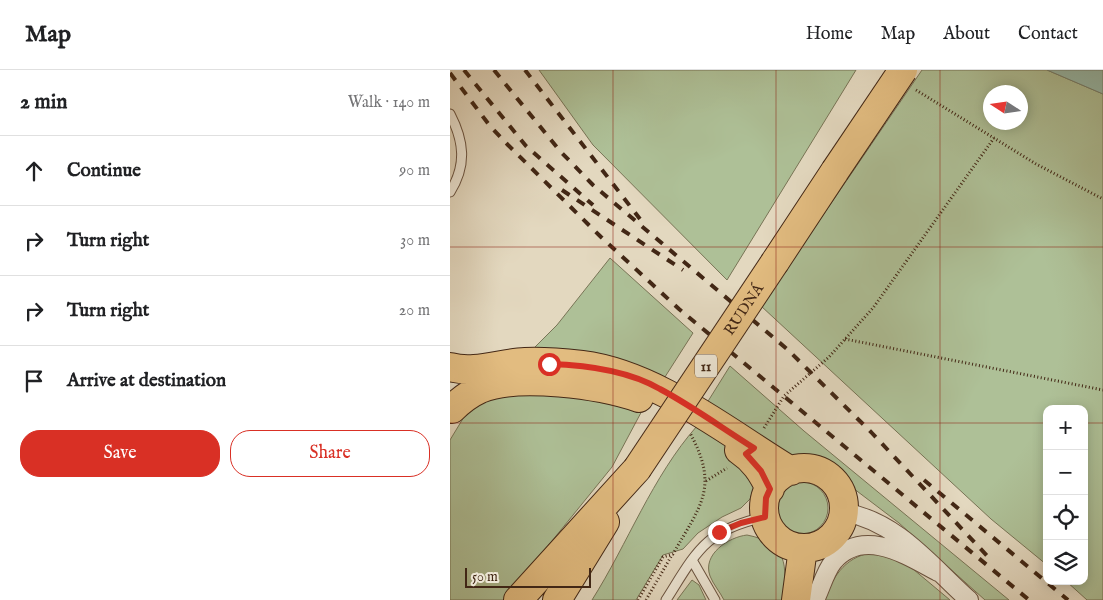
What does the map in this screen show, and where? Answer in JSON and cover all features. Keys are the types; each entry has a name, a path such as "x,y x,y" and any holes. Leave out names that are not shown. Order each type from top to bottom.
{"main road":[{"name":"RUDNÁ","path":"557,600 637,469 835,171 909,80"},
{"path":"450,367 479,369 527,362 584,365 618,373 659,388 750,451 770,489"},
{"path":"451,403 482,388 525,381 548,382 615,391 680,414 791,471"},
{"path":"518,600 637,469"},
{"path":"813,469 833,480 843,500 844,512 841,524 830,538 815,547 803,548 786,544 768,526 765,517 766,498 770,489 775,481 791,471 813,469"},
{"path":"570,600 598,534"},
{"path":"796,600 803,548"}],"street":[{"path":"844,512 868,518 896,533 969,600"},
{"path":"815,600 834,561 854,548 872,545 891,548 938,572"}],"lane":[{"path":"450,114 456,126 463,153 458,179 450,192"},
{"path":"666,600 692,560 719,532 741,523 765,517"},
{"path":"692,560 715,600"}],"path":[{"path":"909,80 1036,164 1103,199"},
{"path":"706,481 750,451 784,396 829,357 873,308 994,138"},
{"path":"844,339 1103,390"},
{"path":"646,600 700,506 706,481 703,458 680,414"},
{"path":"638,600 663,557 673,554"}],"shaded area":[{"path":"539,70 856,70 727,280 593,145"},
{"path":"922,70 1047,70 1103,94 1103,600 1087,600 1070,585 1088,585 1088,405 1043,405 1043,562 991,519 761,306"},
{"path":"1047,70 1103,70 1103,94"},
{"path":"610,258 693,333 663,380 528,354 557,325"},
{"path":"730,366 804,431 1009,600 985,600 899,523 820,463 800,458 788,460 705,406"},
{"path":"542,389 644,407 612,467 504,600 450,600 450,440 470,407 479,400"},
{"path":"697,426 744,456 755,485 750,499 741,508 722,517 698,533 683,549 663,555 636,600 592,600 653,488"},
{"path":"802,482 812,484 820,490 826,498 828,508 826,518 820,526 812,532 802,534 792,532 784,526 778,518 776,508 778,498 784,490 792,484"},
{"path":"747,535 770,544 782,557 785,576 783,600 724,600 713,582 709,568 713,554 732,539"},
{"path":"877,552 907,564 950,600 823,600 832,582 843,567 857,557"},
{"path":"692,580 699,585 706,600 677,600"}],"railway":[{"path":"464,70 526,146 593,205"},
{"path":"494,70 560,151 593,185 787,349 871,432 992,561"},
{"path":"525,70 640,219"},
{"path":"450,73 490,126 508,145 601,237 679,309 1029,600"},
{"path":"562,190 683,270"},
{"path":"924,480 1068,600"}],"route":[{"path":"549,364 584,365 618,373 659,388 754,448 746,454 761,471 770,489 764,508 765,517 741,523 719,532"}]}
